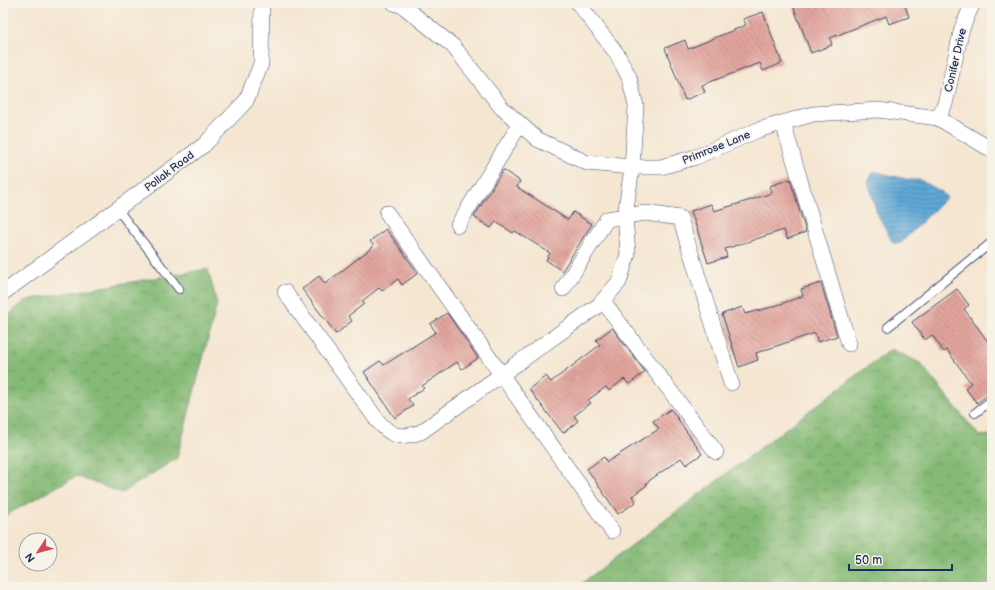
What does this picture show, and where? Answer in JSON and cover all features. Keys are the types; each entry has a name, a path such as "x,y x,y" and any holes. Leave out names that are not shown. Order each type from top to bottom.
{"street":[{"name":"Pollak Road","path":"3,292 118,210 204,145 246,101 261,64 262,3"},
{"name":"Primrose Lane","path":"394,3 404,6 453,46 502,108 537,139 587,163 632,167 661,167 696,157 758,130 813,114 878,110 938,118 992,150"},
{"path":"285,292 387,432 406,437 421,432 599,306 619,282 628,254 626,216 632,167 636,106 629,77 616,54 578,3"},
{"name":"Conifer Drive","path":"938,118 945,104 962,28 973,3"},
{"path":"783,122 849,344"},
{"path":"458,225 520,124"},
{"path":"386,213 612,531"},
{"path":"563,289 607,219 645,213 680,218 732,383"},
{"path":"603,301 716,452"}],"lane":[{"path":"118,210 179,289"},
{"path":"888,327 992,242"},
{"path":"975,413 992,400"}],"green space":[{"path":"208,269 217,304 177,458 122,493 76,476 3,517 3,320 26,300"},
{"path":"891,349 920,363 979,436 992,435 992,587 577,587"}],"water":[{"path":"877,172 909,180 920,180 942,192 947,197 901,243 893,243 877,213 868,181 873,173"}],"building":[{"path":"792,3 904,3 909,17 889,24 886,16 830,38 832,45 811,53"},
{"path":"763,12 782,63 763,71 760,63 702,85 705,92 685,100 665,48 685,40 688,49 746,25 743,19"},
{"path":"503,170 520,181 517,187 568,220 573,212 592,224 562,271 546,260 550,253 515,231 513,233 496,222 491,228 474,217"},
{"path":"790,179 806,232 787,239 784,230 725,249 727,257 708,263 691,211 711,204 714,211 772,193 770,186"},
{"path":"386,229 418,273 402,285 398,279 382,291 379,288 362,301 364,304 348,316 352,321 336,334 302,289 319,276 325,284 374,246 370,241"},
{"path":"821,283 837,336 818,342 815,333 756,353 758,360 739,367 722,314 742,307 745,314 772,307 803,296 801,289"},
{"path":"957,289 969,305 964,309 992,347 992,392 977,403 965,388 971,383 947,350 944,352 932,335 925,340 912,322"},
{"path":"447,313 478,358 462,369 457,362 422,386 424,388 408,399 413,406 395,418 364,372 380,361 384,365 436,332 430,324"},
{"path":"612,328 645,372 629,384 624,379 609,391 606,387 588,400 591,403 574,416 578,421 563,433 529,389 546,376 551,382 600,345 596,340"},
{"path":"671,409 702,454 686,465 681,458 646,483 647,485 632,496 636,502 618,514 587,469 604,457 607,462 659,429 653,421"}]}
